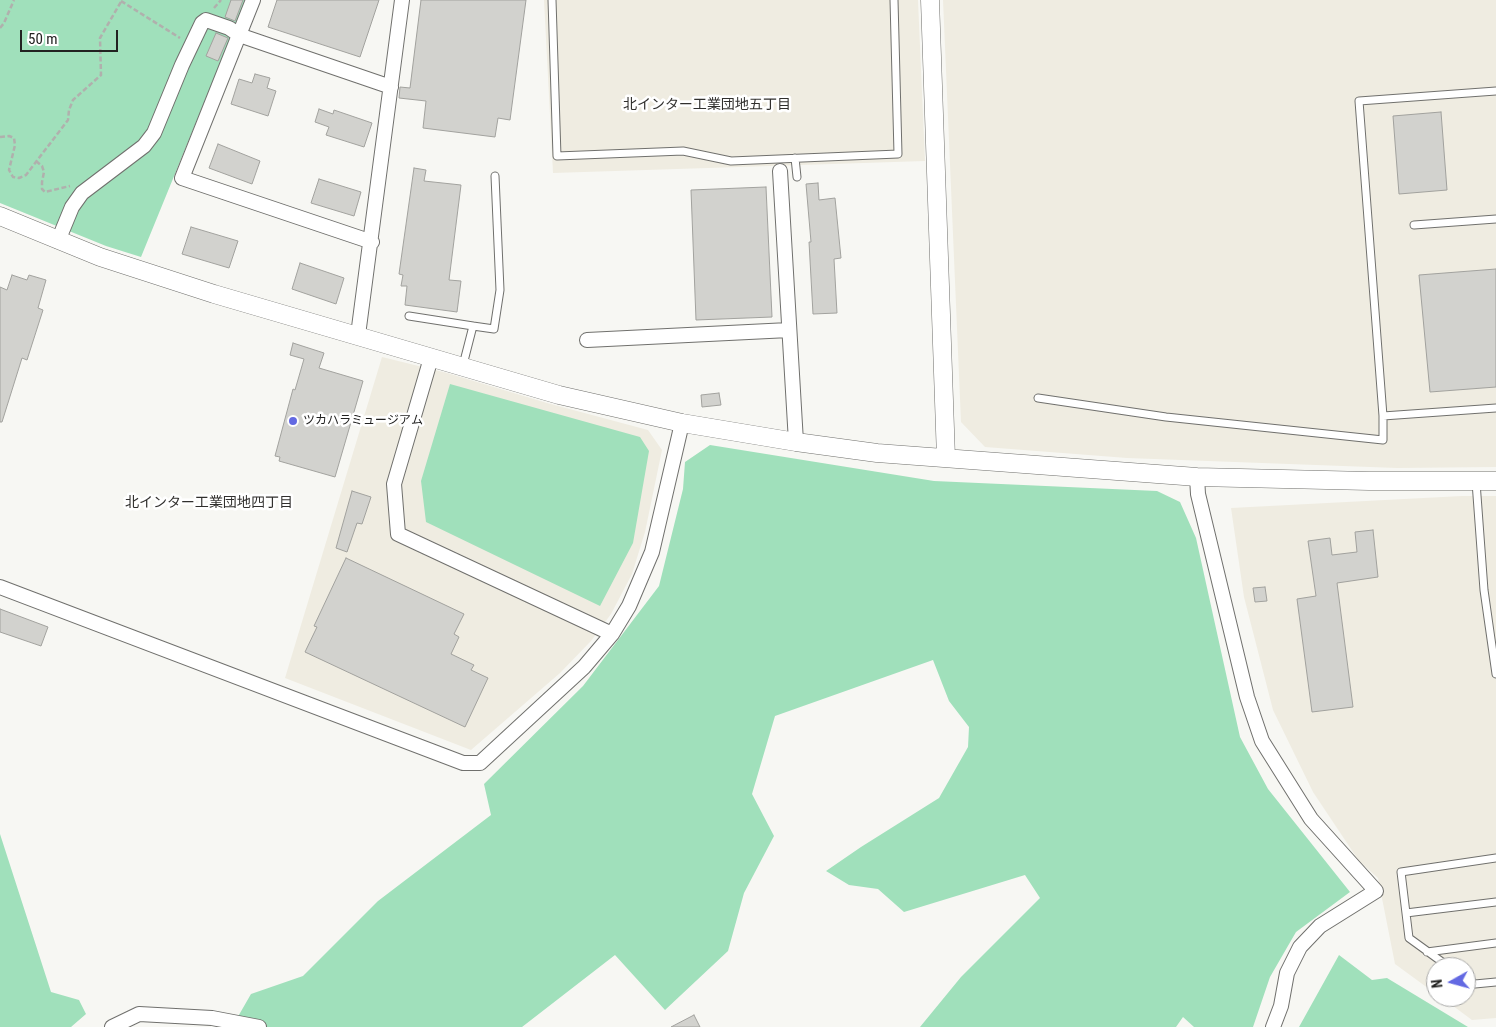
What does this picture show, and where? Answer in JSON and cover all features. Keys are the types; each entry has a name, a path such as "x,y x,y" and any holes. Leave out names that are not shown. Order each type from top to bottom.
{"street":[{"path":"253,0 182,178 372,242"},
{"path":"358,335 372,242 402,0"},
{"path":"930,0 946,458"},
{"path":"58,241 72,207 82,193 144,146 154,133 202,23 206,20 229,28 239,35 391,87"},
{"path":"780,171 796,442"},
{"path":"0,216 100,257 214,294 559,395 682,424 878,453 1197,477 1369,481 1496,481"},
{"path":"587,340 789,330"},
{"path":"431,358 394,484 398,534 612,634"},
{"path":"0,587 463,762 480,763 584,666 612,634 629,606 652,552 682,424"},
{"path":"1197,477 1198,494 1247,697 1262,741 1311,819 1376,891 1320,926 1300,947 1287,972 1281,1006 1273,1027"},
{"path":"112,1027 139,1014 212,1018 259,1027"}],"lane":[{"path":"552,0 557,156 683,150 731,161 898,154 894,0"},
{"path":"1038,398 1166,417 1383,440 1383,416 1359,101 1496,91"},
{"path":"795,158 797,177"},
{"path":"409,316 494,329 500,290 496,176"},
{"path":"1414,225 1496,219"},
{"path":"463,366 473,326"},
{"path":"1383,416 1496,408"},
{"path":"1476,481 1484,590 1496,674"},
{"path":"1434,957 1409,938 1402,872 1496,858"},
{"path":"1406,913 1496,902"},
{"path":"1427,952 1496,943"},
{"path":"1476,984 1496,982"}],"path":[{"path":"0,28 4,24 14,0"},
{"path":"0,137 9,136 14,138 15,144 9,170 13,177 19,178 26,175 68,120 73,100 101,76 100,38 121,0 192,45"},
{"path":"36,161 42,166 44,172 42,182 44,192 52,192 68,186 76,187 82,193"}],"shaded area":[{"path":"544,0 918,0 925,161 553,173"},
{"path":"943,0 1496,0 1496,467 1397,468 1127,458 985,447 961,422"},
{"path":"382,357 447,373 547,403 648,430 662,450 645,532 632,574 611,614 591,641 560,673 471,750 285,678"},
{"path":"1462,496 1496,496 1496,1018 1472,1020 1454,1007 1476,1007 1476,957 1426,957 1426,987 1395,964 1378,878 1359,861 1313,792 1273,710 1244,597 1231,508"}],"green space":[{"path":"0,0 246,0 141,257 106,246 0,203"},
{"path":"450,384 640,437 649,451 633,543 600,606 426,522 421,481"},
{"path":"710,445 934,481 1157,491 1180,502 1196,538 1240,737 1268,789 1350,892 1296,932 1270,977 1253,1027 1194,1027 1183,1017 1176,1027 920,1027 961,977 1040,898 1025,875 904,912 878,889 849,885 826,871 939,798 968,747 969,727 949,701 933,660 775,716 752,794 774,836 744,893 728,951 665,1010 615,955 522,1027 232,1027 251,994 303,976 378,901 491,815 484,784 583,686 659,586 683,489 685,462"},
{"path":"0,834 51,992 79,1000 86,1014 71,1027 0,1027"},
{"path":"1339,955 1372,980 1387,978 1426,1002 1426,1007 1435,1007 1468,1027 1299,1027"}],"building":[{"path":"231,0 243,0 235,21 225,17"},
{"path":"277,0 379,0 360,57 268,27"},
{"path":"421,0 526,0 510,120 498,118 495,137 423,128 426,101 399,98 400,87 410,88"},
{"path":"216,33 228,38 218,61 206,56"},
{"path":"255,74 270,78 267,88 276,91 268,116 231,104 239,79 252,83"},
{"path":"319,109 333,114 334,110 372,123 364,147 326,135 329,127 315,122"},
{"path":"1441,112 1447,190 1399,194 1393,116"},
{"path":"218,144 260,161 252,184 209,168"},
{"path":"414,168 426,170 424,181 461,185 449,280 461,281 457,312 405,305 407,286 401,286 403,275 399,274"},
{"path":"319,179 361,192 354,216 311,203"},
{"path":"818,183 819,200 835,198 841,258 834,259 837,313 813,314 809,242 811,242 806,184"},
{"path":"766,187 772,317 696,320 691,190"},
{"path":"191,227 238,241 229,268 182,254"},
{"path":"300,263 344,278 336,304 292,289"},
{"path":"1496,269 1496,387 1430,392 1419,275"},
{"path":"12,275 27,280 29,275 46,280 38,308 43,310 27,360 22,358 2,422 0,422 0,287 7,290"},
{"name":"ツカハラミュージアム","path":"293,343 324,353 319,368 363,381 335,477 279,461 280,457 275,456 293,389 295,390 304,359 290,355"},
{"path":"719,393 721,405 702,407 701,395"},
{"path":"352,491 371,497 362,524 357,523 347,552 336,548"},
{"path":"1373,530 1378,577 1337,583 1353,707 1312,712 1297,599 1316,596 1308,541 1330,538 1332,555 1357,552 1355,532"},
{"path":"346,558 464,614 454,634 459,637 451,654 474,665 471,670 488,678 465,727 305,652 317,627 314,626"},
{"path":"1265,587 1267,601 1255,602 1253,588"},
{"path":"0,609 48,627 41,646 0,632"},
{"path":"694,1015 700,1027 671,1027"}],"place":[{"name":"ツカハラミュージアム","path":"293,421"}],"district":[{"name":"北インター工業団地五丁目","path":"707,105"},
{"name":"北インター工業団地四丁目","path":"209,503"}]}
